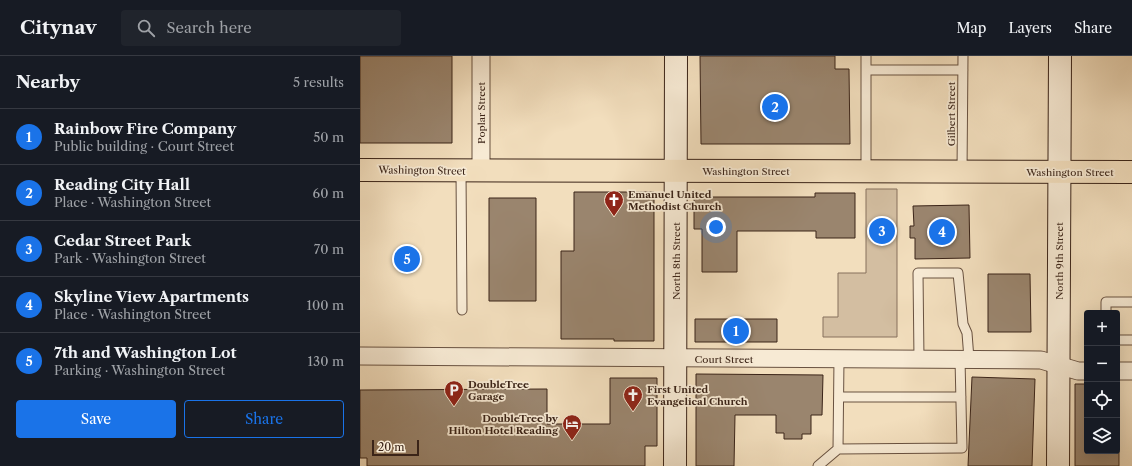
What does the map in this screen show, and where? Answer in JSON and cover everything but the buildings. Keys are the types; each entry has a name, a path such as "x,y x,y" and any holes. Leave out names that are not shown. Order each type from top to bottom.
{"main road":[{"name":"North 8th Street","path":"675,466 676,56"},
{"name":"North 9th Street","path":"1058,466 1060,56"},
{"name":"Washington Street","path":"369,170 1132,172"}],"street":[{"name":"Poplar Street","path":"471,171 482,56"},
{"name":"Court Street","path":"360,356 1041,360 1078,371 1084,371"},
{"path":"1120,371 1132,371"}],"lane":[{"path":"866,56 866,172"},
{"name":"Gilbert Street","path":"962,172 963,56"},
{"path":"866,70 963,70"},
{"path":"462,310 471,171"},
{"path":"818,466 838,449 962,448 961,398 967,333 963,324 958,273 918,274 919,359"},
{"path":"1106,310 1106,302 1132,302"},
{"path":"1120,340 1132,340"},
{"path":"838,449 839,359"},
{"path":"839,397 961,398"}],"shaded area":[{"path":"866,189 897,189 897,337 823,337 823,317 838,317 838,273 866,273"}],"place":[{"name":"Reading City Hall","path":"775,107"},
{"name":"Emanuel United Methodist Church","path":"614,217"},
{"name":"Cedar Street Park","path":"882,231"},
{"name":"Skyline View Apartments","path":"942,232"},
{"name":"7th and Washington Lot","path":"407,259"},
{"name":"Rainbow Fire Company","path":"736,331"},
{"name":"DoubleTree Garage","path":"454,407"},
{"name":"First United Evangelical Church","path":"633,412"},
{"name":"DoubleTree by Hilton Hotel Reading","path":"572,441"}]}
